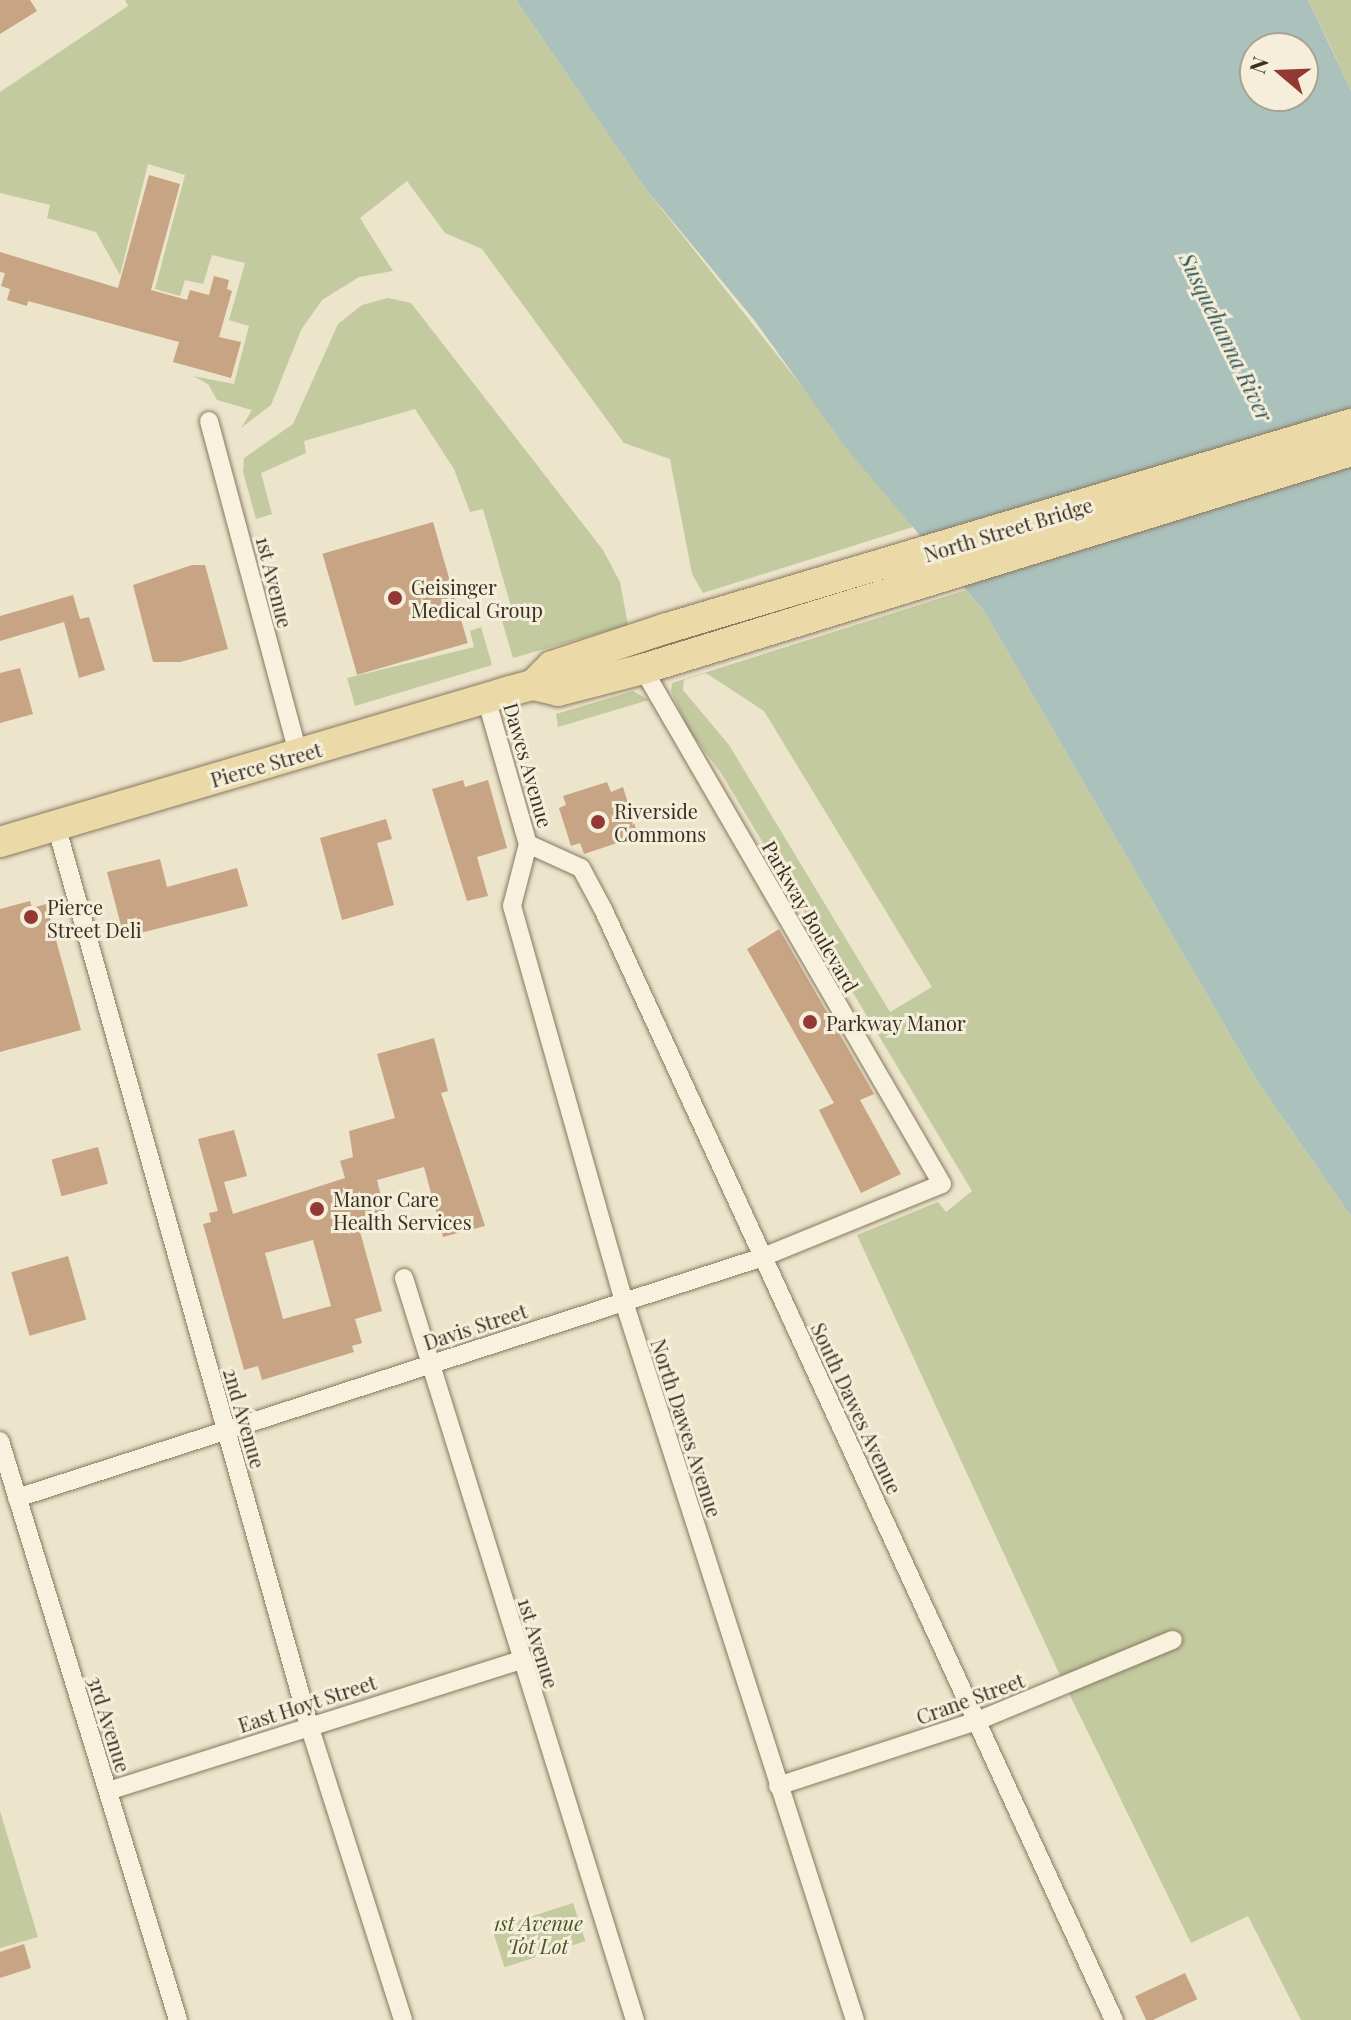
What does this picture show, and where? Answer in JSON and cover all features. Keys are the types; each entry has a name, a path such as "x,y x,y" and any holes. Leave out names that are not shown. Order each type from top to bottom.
{"main road":[{"name":"North Street Bridge","path":"669,644 1351,424"},
{"name":"North Street Bridge","path":"669,644 1351,451"},
{"name":"Pierce Street","path":"0,842 533,685 558,691 643,669 669,644"},
{"name":"Pierce Street","path":"533,685 552,666 669,644"}],"street":[{"name":"1st Avenue","path":"209,421 298,754"},
{"name":"Parkway Boulevard","path":"643,669 942,1184"},
{"name":"Dawes Avenue","path":"486,698 528,844"},
{"name":"2nd Avenue","path":"56,825 309,1725 403,2020"},
{"name":"South Dawes Avenue","path":"528,844 581,868 1114,2020"},
{"name":"North Dawes Avenue","path":"528,844 512,906 624,1302 855,2020"},
{"name":"Davis Street","path":"10,1494 226,1432 763,1257 942,1184"},
{"name":"1st Avenue","path":"404,1278 635,2020"},
{"name":"3rd Avenue","path":"0,1441 10,1494 108,1791 178,2020"},
{"name":"Crane Street","path":"778,1786 977,1721 1173,1640"},
{"name":"East Hoyt Street","path":"108,1791 521,1660"}],"green space":[{"path":"125,0 516,0 645,188 913,527 703,593 692,574 670,459 624,443 482,249 445,233 407,181 360,218 393,271 359,277 322,300 301,330 271,405 241,428 252,410 217,400 208,384 193,376 234,384 249,326 229,320 245,263 212,255 203,284 185,280 180,296 155,289 185,175 148,164 120,275 96,232 47,218 50,205 0,193 0,92 128,6"},
{"path":"1308,0 1351,0 1351,90 1330,45"},
{"path":"388,298 411,303 603,550 620,582 628,625 513,658 502,621 514,617 483,509 470,512 454,469 415,409 304,441 306,453 261,473 272,514 256,519 243,472 244,458 293,424 338,324 362,305"},
{"path":"966,590 984,611 1256,1079 1351,1216 1351,2020 1301,2020 1248,1916 1191,1943 1058,1671 857,1235 938,1202 946,1212 972,1191 721,773 688,729 671,691 672,683","holes":["706,673 764,711 932,987 890,1012 729,745 683,690 684,680"]},
{"path":"481,627 492,665 355,706 347,678 474,647 470,631"},
{"path":"633,691 649,700 558,727 556,714"},
{"path":"0,1811 38,1937 0,1948"},
{"name":"1st Avenue Tot Lot","path":"573,1903 585,1941 505,1967 492,1929"}],"water":[{"name":"Susquehanna River","path":"516,0 1308,0 1351,90 1351,1216 1256,1079 984,611 846,448 755,321 645,188"}],"building":[{"path":"0,0 30,0 37,11 0,34"},
{"path":"149,175 180,184 151,290 187,300 190,290 209,295 214,276 229,280 227,289 232,291 219,337 241,342 231,378 173,362 179,342 28,301 27,306 7,300 10,289 1,286 5,273 0,272 0,252 118,288"},
{"name":"Geisinger Medical Group","path":"433,522 468,643 357,675 322,554"},
{"path":"192,565 205,565 228,649 180,662 153,662 133,585"},
{"path":"73,595 80,619 89,617 105,670 79,678 64,622 0,641 0,616"},
{"path":"20,668 33,714 0,723 0,673"},
{"path":"463,780 465,787 488,780 507,848 477,857 488,896 467,901 432,789"},
{"name":"Riverside Commons","path":"607,782 611,792 623,787 638,836 584,854 580,843 571,846 559,808 566,805 563,796"},
{"path":"386,819 392,839 377,843 394,905 342,920 320,838"},
{"path":"160,859 167,887 237,868 248,906 124,937 107,872"},
{"path":"30,901 32,908 46,904 81,1030 0,1052 0,909"},
{"name":"Parkway Manor","path":"779,929 874,1094 860,1100 901,1174 861,1193 819,1110 834,1103 747,949"},
{"name":"Manor Care Health Services","path":"434,1038 448,1091 441,1093 485,1226 443,1237 424,1167 377,1180 387,1220 359,1228 382,1311 355,1319 362,1343 352,1346 354,1352 262,1380 258,1366 244,1370 203,1224 211,1222 209,1213 218,1211 198,1139 234,1130 247,1176 224,1182 233,1214 345,1178 340,1161 353,1157 349,1131 395,1118 377,1054","holes":["313,1240 331,1306 283,1319 265,1253"]},
{"path":"98,1147 108,1184 61,1196 52,1159"},
{"path":"68,1256 86,1319 29,1336 11,1272"},
{"path":"24,1944 31,1968 0,1978 0,1952"},
{"path":"1185,1973 1197,1999 1153,2020 1146,2020 1135,1996"}],"place":[{"name":"Geisinger Medical Group","path":"395,598"},
{"name":"Riverside Commons","path":"598,822"},
{"name":"Pierce Street Deli","path":"31,917"},
{"name":"Parkway Manor","path":"810,1022"},
{"name":"Manor Care Health Services","path":"317,1209"}]}
